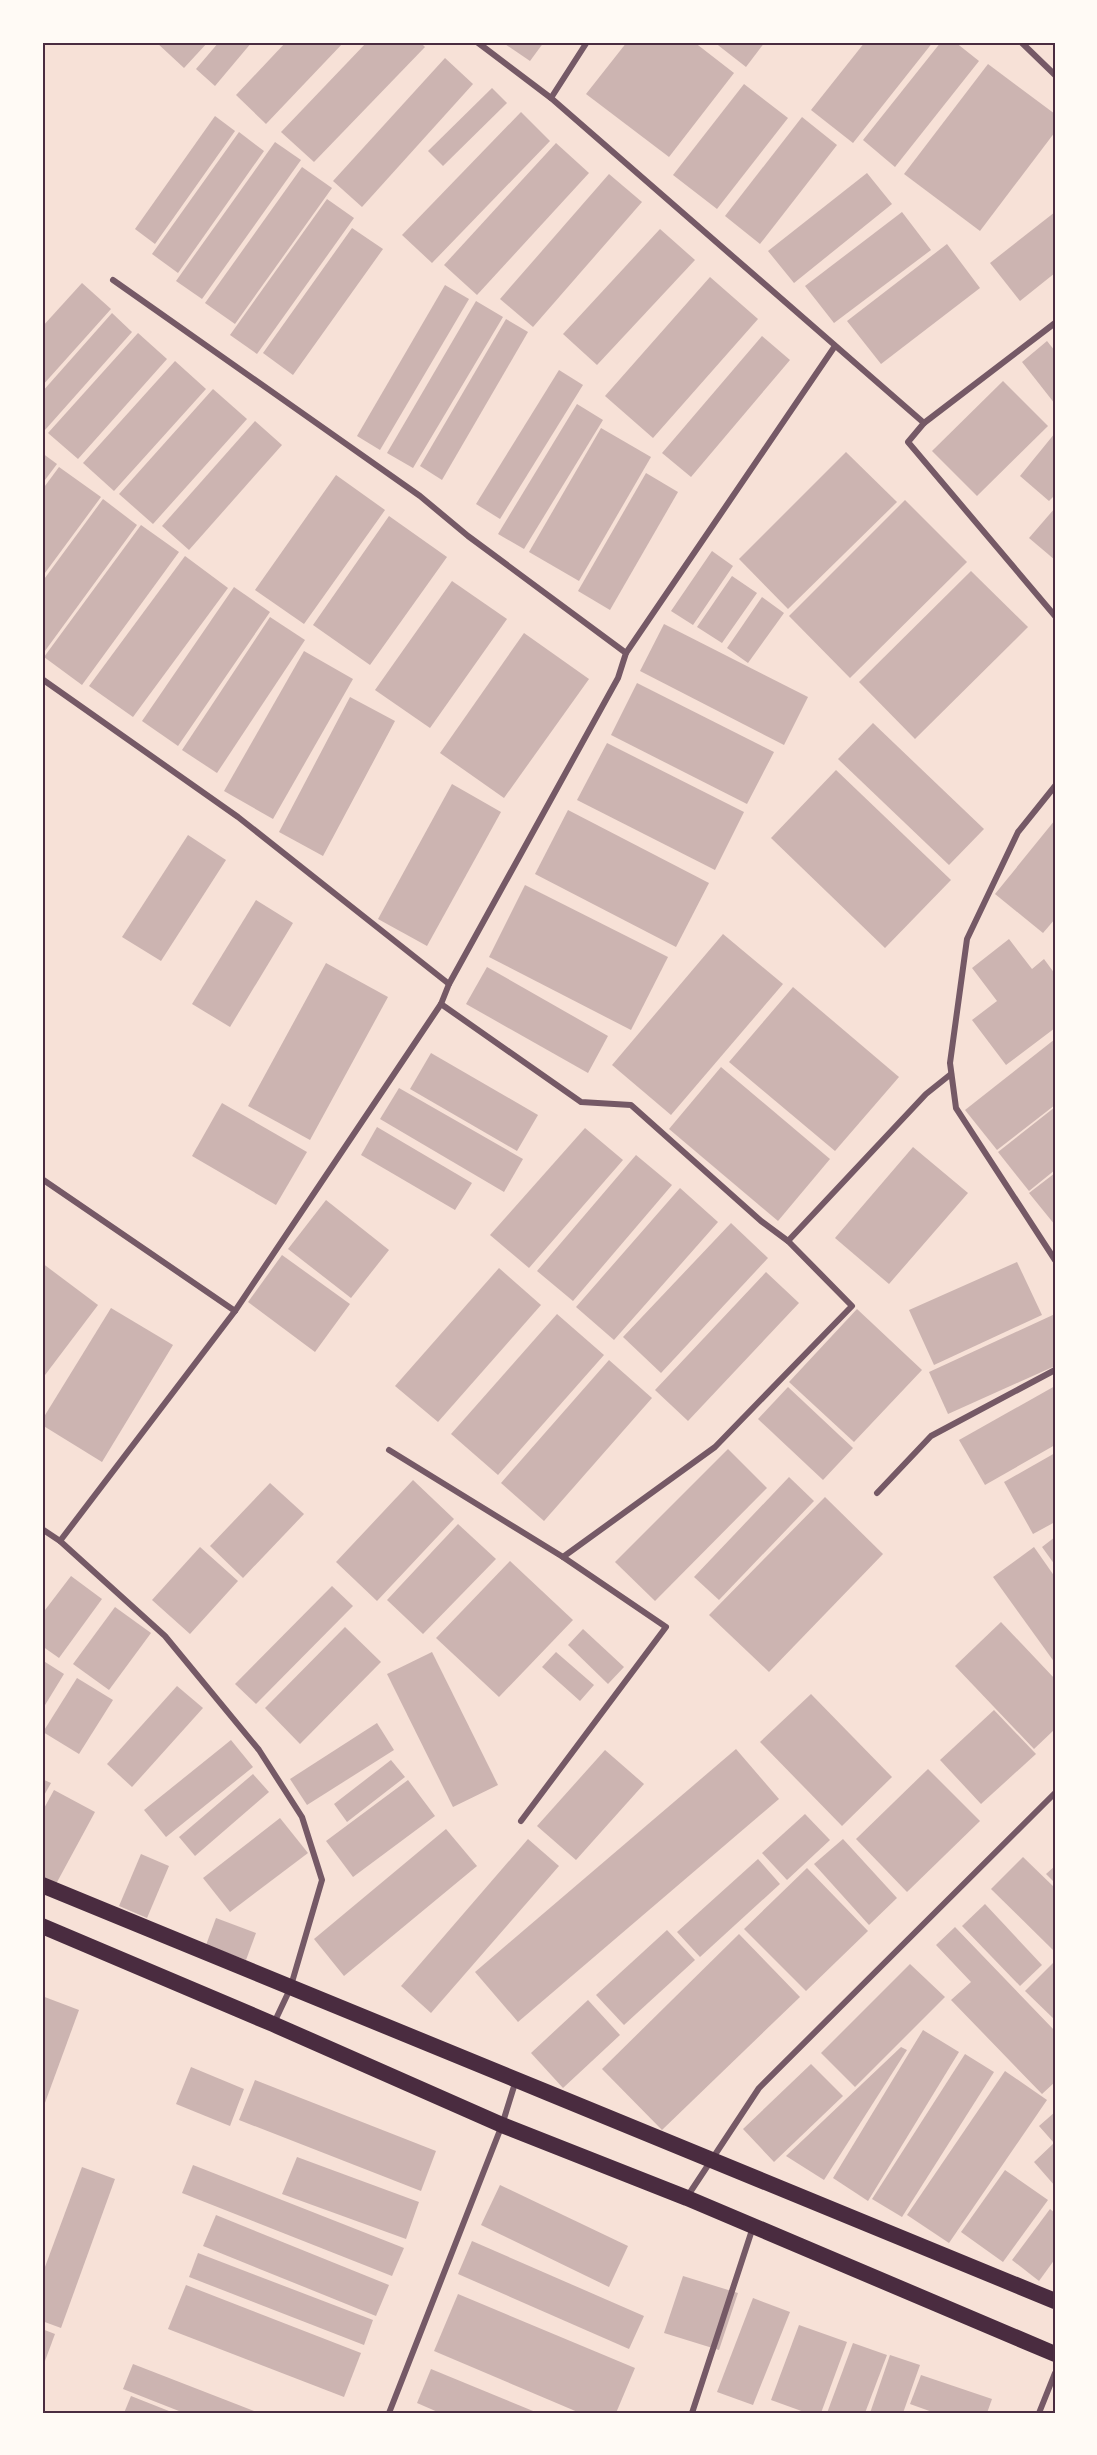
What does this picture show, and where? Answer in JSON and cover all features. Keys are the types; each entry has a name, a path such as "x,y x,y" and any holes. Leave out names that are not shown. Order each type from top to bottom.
{"highway":[{"path":"42,1885 290,1989 711,2157 1055,2301"},
{"path":"42,1926 502,2125 687,2198 1055,2354"}],"street":[{"path":"477,42 551,98 924,423"},
{"path":"551,98 587,42"},
{"path":"1021,42 1055,75"},
{"path":"113,280 420,496 468,536 626,652"},
{"path":"1055,323 924,423 909,442 1055,616"},
{"path":"60,1541 235,1311 441,1004 449,984 618,678 626,652 835,346"},
{"path":"42,679 238,817 449,984"},
{"path":"1055,786 1018,832 967,939 950,1063 956,1108 1055,1260"},
{"path":"441,1004 581,1102 631,1105 761,1221 788,1241 852,1306 715,1447 563,1557"},
{"path":"788,1241 926,1094 951,1074"},
{"path":"42,1179 235,1311"},
{"path":"877,1493 931,1436 1055,1371"},
{"path":"389,1450 563,1557 666,1627 521,1821"},
{"path":"42,1529 60,1541 165,1636 259,1750 302,1817 322,1880 290,1989 273,2024"},
{"path":"687,2198 711,2157 759,2088 1055,1793"},
{"path":"389,2413 502,2125 516,2079"},
{"path":"692,2413 753,2226"},
{"path":"1039,2413 1055,2373"}],"building":[{"path":"156,42 208,42 184,68"},
{"path":"219,42 252,42 215,86 196,69"},
{"path":"286,42 344,42 266,124 236,95"},
{"path":"367,42 420,42 425,47 314,162 281,132"},
{"path":"502,42 544,42 530,61"},
{"path":"627,42 694,42 734,73 669,157 586,94"},
{"path":"714,42 765,42 746,67"},
{"path":"865,42 933,42 853,143 811,110"},
{"path":"941,42 955,42 979,61 895,167 863,140"},
{"path":"445,58 473,84 362,207 333,181"},
{"path":"988,64 1055,114 1055,132 980,231 904,174"},
{"path":"744,84 788,118 717,209 673,175"},
{"path":"492,88 507,103 443,166 428,151"},
{"path":"521,112 550,141 432,263 402,235"},
{"path":"215,116 235,131 155,244 135,229"},
{"path":"802,117 837,145 760,244 725,216"},
{"path":"239,132 264,151 178,273 152,254"},
{"path":"275,142 301,160 202,299 176,281"},
{"path":"556,143 589,173 477,295 444,265"},
{"path":"302,167 332,188 235,324 205,303"},
{"path":"867,173 892,204 794,283 768,251"},
{"path":"609,174 642,202 533,327 500,299"},
{"path":"327,199 354,218 257,354 230,335"},
{"path":"902,212 931,250 834,323 805,286"},
{"path":"1055,212 1055,273 1020,301 990,263"},
{"path":"352,228 383,249 293,375 263,353"},
{"path":"660,229 695,260 597,365 563,334"},
{"path":"947,244 980,288 881,364 847,321"},
{"path":"710,277 758,319 653,438 605,396"},
{"path":"82,283 111,309 42,386 42,327"},
{"path":"445,285 469,299 380,450 357,436"},
{"path":"476,301 503,317 413,468 387,453"},
{"path":"112,313 132,332 45,430 42,427 42,392"},
{"path":"506,319 528,332 442,480 420,466"},
{"path":"138,333 167,359 78,459 48,433"},
{"path":"762,336 790,360 691,477 662,453"},
{"path":"1047,341 1055,351 1055,404 1022,362"},
{"path":"175,361 206,389 114,491 83,463"},
{"path":"559,370 583,385 500,519 476,504"},
{"path":"1003,381 1048,426 977,496 932,451"},
{"path":"213,389 247,419 153,524 119,494"},
{"path":"577,404 603,420 524,549 498,534"},
{"path":"255,421 282,445 189,550 162,526"},
{"path":"601,428 651,457 579,581 529,552"},
{"path":"1055,433 1055,495 1049,501 1020,476"},
{"path":"846,452 897,502 788,609 739,559"},
{"path":"42,453 57,464 42,484"},
{"path":"59,467 101,497 42,577 42,490"},
{"path":"646,473 678,492 610,610 578,591"},
{"path":"336,475 385,510 304,624 255,590"},
{"path":"103,499 137,525 42,655 42,582"},
{"path":"905,500 967,562 850,678 789,616"},
{"path":"1055,508 1055,560 1029,538"},
{"path":"389,516 447,557 370,665 313,625"},
{"path":"141,525 179,552 82,685 44,657"},
{"path":"712,551 733,566 693,625 671,611"},
{"path":"185,556 228,588 133,717 89,686"},
{"path":"971,571 1028,627 915,739 859,682"},
{"path":"732,576 757,593 722,643 697,627"},
{"path":"452,581 507,619 430,728 375,690"},
{"path":"234,587 270,612 178,746 142,721"},
{"path":"762,597 784,613 748,663 727,648"},
{"path":"270,617 305,640 217,773 182,750"},
{"path":"664,624 808,697 784,745 640,671"},
{"path":"524,633 589,679 504,798 440,753"},
{"path":"304,651 353,679 273,819 224,791"},
{"path":"637,683 774,752 747,804 611,735"},
{"path":"350,697 395,721 323,856 279,832"},
{"path":"873,723 984,829 949,865 838,759"},
{"path":"607,743 744,812 715,870 577,800"},
{"path":"836,770 951,880 885,948 771,838"},
{"path":"452,784 501,812 427,946 378,919"},
{"path":"568,810 709,883 676,947 535,874"},
{"path":"1055,820 1055,919 1043,933 995,894"},
{"path":"188,835 226,860 161,961 122,937"},
{"path":"525,885 668,957 631,1030 489,957"},
{"path":"256,900 293,923 230,1027 192,1004"},
{"path":"723,934 783,984 671,1115 612,1065"},
{"path":"1009,939 1032,969 1044,959 1055,974 1055,1028 1006,1065 972,1020 997,1001 972,968"},
{"path":"326,963 388,997 310,1140 248,1106"},
{"path":"487,967 608,1036 588,1073 466,1004"},
{"path":"793,987 899,1077 835,1151 729,1062"},
{"path":"1055,1039 1055,1105 997,1150 965,1110"},
{"path":"431,1053 538,1115 517,1151 410,1089"},
{"path":"721,1067 830,1159 778,1221 669,1129"},
{"path":"399,1088 523,1159 504,1192 380,1119"},
{"path":"222,1103 307,1152 276,1205 192,1156"},
{"path":"1055,1107 1055,1170 1029,1191 998,1152"},
{"path":"377,1127 472,1183 455,1210 361,1155"},
{"path":"585,1128 623,1160 529,1268 490,1235"},
{"path":"913,1147 968,1193 889,1284 835,1238"},
{"path":"636,1155 672,1185 573,1301 537,1271"},
{"path":"1055,1173 1055,1225 1029,1193"},
{"path":"680,1188 718,1222 614,1340 576,1307"},
{"path":"326,1200 389,1250 351,1298 288,1249"},
{"path":"731,1223 768,1258 661,1373 623,1337"},
{"path":"282,1255 350,1304 315,1352 248,1302"},
{"path":"1017,1262 1042,1315 934,1365 909,1310"},
{"path":"42,1263 98,1305 42,1379"},
{"path":"499,1268 541,1305 438,1422 395,1386"},
{"path":"766,1272 799,1303 688,1421 655,1390"},
{"path":"111,1308 173,1345 102,1462 42,1425 42,1420"},
{"path":"857,1309 922,1370 854,1442 789,1382"},
{"path":"557,1314 604,1355 498,1475 451,1434"},
{"path":"1055,1314 1055,1366 948,1414 929,1372"},
{"path":"609,1360 652,1398 544,1521 501,1483"},
{"path":"1055,1386 1055,1445 985,1485 959,1440"},
{"path":"788,1387 853,1448 823,1480 758,1419"},
{"path":"728,1449 767,1488 655,1601 615,1562"},
{"path":"1055,1453 1055,1522 1033,1534 1004,1482"},
{"path":"789,1477 814,1501 719,1600 694,1577"},
{"path":"413,1480 454,1519 377,1601 336,1562"},
{"path":"270,1483 304,1514 243,1578 210,1546"},
{"path":"825,1497 883,1554 769,1672 709,1615"},
{"path":"458,1524 496,1559 423,1634 387,1600"},
{"path":"1055,1537 1055,1565 1042,1547"},
{"path":"200,1547 238,1581 190,1634 152,1600"},
{"path":"1034,1547 1055,1577 1055,1663 993,1577"},
{"path":"510,1561 573,1620 499,1697 436,1638"},
{"path":"71,1576 102,1599 59,1658 42,1646 42,1614"},
{"path":"332,1586 353,1606 256,1704 235,1684"},
{"path":"115,1607 151,1633 109,1690 73,1664"},
{"path":"1001,1622 1055,1679 1055,1729 1034,1749 955,1666"},
{"path":"345,1627 381,1662 300,1744 265,1708"},
{"path":"583,1629 624,1667 608,1684 568,1645"},
{"path":"432,1652 498,1785 453,1807 387,1674"},
{"path":"556,1652 594,1685 580,1701 542,1667"},
{"path":"42,1660 64,1674 42,1710"},
{"path":"77,1678 113,1700 79,1754 43,1732"},
{"path":"177,1686 203,1708 132,1787 107,1764"},
{"path":"811,1694 892,1777 842,1826 760,1742"},
{"path":"994,1710 1036,1754 981,1804 940,1760"},
{"path":"377,1723 394,1750 307,1805 290,1779"},
{"path":"231,1740 253,1767 166,1837 144,1810"},
{"path":"736,1749 779,1799 518,2022 475,1972"},
{"path":"605,1750 644,1784 576,1860 537,1826"},
{"path":"391,1760 405,1777 347,1822 334,1804"},
{"path":"928,1769 980,1821 907,1892 856,1839"},
{"path":"253,1774 269,1792 195,1856 179,1837"},
{"path":"42,1779 51,1783 42,1799"},
{"path":"408,1780 435,1816 353,1877 326,1841"},
{"path":"54,1790 95,1812 56,1884 42,1877 42,1812"},
{"path":"805,1814 830,1840 787,1880 762,1853"},
{"path":"280,1818 308,1853 230,1912 203,1878"},
{"path":"446,1829 477,1866 344,1976 314,1939"},
{"path":"528,1839 559,1866 431,2013 401,1986"},
{"path":"843,1839 897,1898 869,1925 814,1864"},
{"path":"141,1854 169,1866 147,1918 119,1906"},
{"path":"1023,1857 1055,1888 1055,1952 991,1889"},
{"path":"758,1859 780,1884 700,1957 677,1932"},
{"path":"1055,1866 1055,1883 1046,1874"},
{"path":"807,1868 868,1931 806,1991 744,1929"},
{"path":"985,1904 1042,1965 1020,1986 962,1926"},
{"path":"216,1918 256,1933 246,1960 206,1945"},
{"path":"955,1927 1055,2031 1055,2082 1042,2094 951,2000 971,1982 936,1945"},
{"path":"667,1930 695,1960 624,2025 596,1995"},
{"path":"739,1934 800,1997 662,2130 602,2069"},
{"path":"1055,1961 1055,2020 1025,1991"},
{"path":"910,1964 945,1997 855,2087 821,2053"},
{"path":"42,1996 79,2010 42,2111"},
{"path":"588,2000 620,2035 563,2088 531,2053"},
{"path":"923,2030 959,2052 868,2201 833,2178"},
{"path":"901,2047 907,2050 824,2180 786,2156"},
{"path":"965,2054 994,2072 902,2217 872,2199"},
{"path":"811,2064 843,2096 774,2162 743,2129"},
{"path":"191,2067 244,2089 230,2126 176,2104"},
{"path":"1005,2071 1047,2100 949,2243 907,2215"},
{"path":"255,2080 436,2151 421,2191 239,2120"},
{"path":"1055,2112 1055,2186 1034,2162 1054,2143 1039,2126"},
{"path":"297,2157 419,2202 406,2239 282,2194"},
{"path":"193,2165 404,2248 392,2276 182,2193"},
{"path":"82,2167 115,2179 61,2328 42,2321 42,2275"},
{"path":"1005,2170 1048,2200 1003,2262 961,2232"},
{"path":"500,2185 628,2246 609,2287 481,2225"},
{"path":"1050,2209 1055,2213 1055,2259 1039,2281 1012,2260"},
{"path":"216,2215 389,2285 376,2316 203,2246"},
{"path":"472,2241 644,2316 629,2349 458,2274"},
{"path":"198,2253 373,2320 364,2345 189,2277"},
{"path":"683,2276 738,2293 719,2350 664,2333"},
{"path":"186,2285 361,2353 344,2397 168,2329"},
{"path":"458,2294 635,2368 616,2413 580,2413 434,2351"},
{"path":"753,2298 790,2312 753,2405 717,2392"},
{"path":"799,2325 847,2342 821,2413 807,2413 771,2400"},
{"path":"42,2329 55,2334 42,2369"},
{"path":"853,2343 887,2355 865,2413 827,2413"},
{"path":"890,2355 920,2365 903,2413 870,2413"},
{"path":"133,2364 259,2413 184,2413 123,2389"},
{"path":"431,2369 538,2413 440,2413 417,2403"},
{"path":"921,2375 992,2399 987,2413 935,2413 910,2404"},
{"path":"131,2396 174,2413 124,2413"}]}
